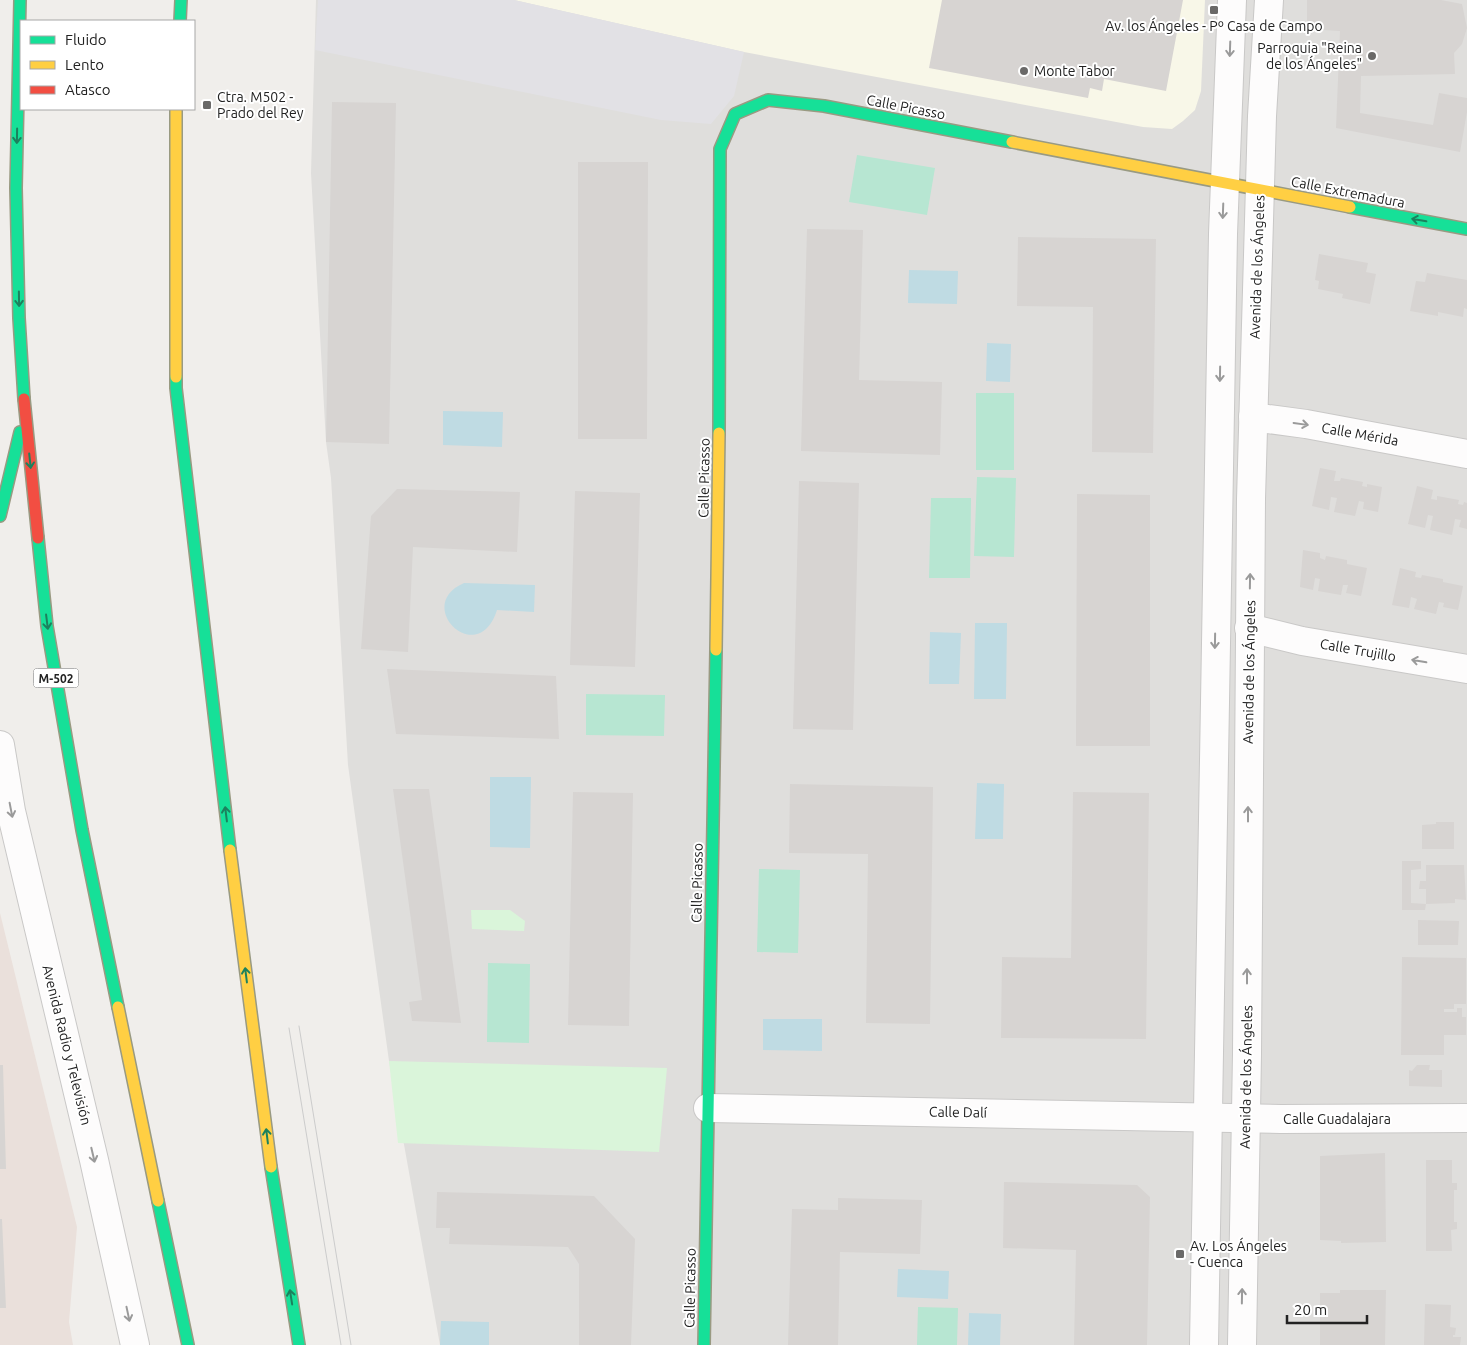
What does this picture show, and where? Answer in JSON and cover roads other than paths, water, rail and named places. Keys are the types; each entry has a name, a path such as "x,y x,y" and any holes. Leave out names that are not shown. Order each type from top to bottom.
{"main road":[{"name":"M-502","path":"20,0 16,188 19,318 25,413 47,626 81,820 188,1345"},
{"path":"180,0 180,20"},
{"name":"Calle Picasso","path":"704,1345 719,489 720,149 735,114 768,100 824,106 1224,182"},
{"path":"176,110 176,388 226,820 274,1190 299,1345"},
{"name":"Calle Extremadura","path":"1224,182 1467,229"},
{"name":"M-502","path":"0,516 25,413"}],"street":[{"path":"1204,1345 1218,462 1224,182 1232,0"},
{"name":"Avenida de los Ángeles","path":"1242,1345 1249,628 1253,418 1262,116 1269,0"},
{"name":"Calle Mérida","path":"1253,418 1306,424 1467,454"},
{"name":"Calle Trujillo","path":"1249,628 1302,641 1467,670"},
{"name":"Avenida Radio y Televisión","path":"0,744 10,811 94,1160 135,1345"},
{"name":"Calle Dalí","path":"708,1108 1208,1118"},
{"name":"Calle Guadalajara","path":"1208,1118 1467,1118"}],"water":[{"path":"909,270 958,271 957,304 908,303"},
{"path":"987,343 1011,344 1010,382 986,381"},
{"path":"443,411 503,412 502,447 443,445"},
{"path":"464,583 535,585 534,612 497,610 488,627 477,634 464,634 454,627 447,617 445,605 450,593"},
{"path":"975,623 1007,623 1006,699 974,699"},
{"path":"930,632 961,633 959,684 929,684"},
{"path":"490,777 531,777 530,848 490,847"},
{"path":"977,783 1004,784 1003,839 975,839"},
{"path":"763,1019 822,1019 822,1051 763,1050"},
{"path":"898,1269 949,1271 948,1299 897,1297"},
{"path":"969,1313 1001,1314 1000,1345 968,1345"},
{"path":"441,1321 489,1322 489,1345 440,1345"}],"tram line":[{"path":"299,1026 351,1345"},
{"path":"289,1028 341,1345"}],"place":[{"name":"Av. los Ángeles - Pº Casa de Campo","path":"1214,10"},
{"name":"Parroquia \"Reina de los Ángeles\"","path":"1372,56"},
{"name":"Monte Tabor","path":"1024,71"},
{"name":"Ctra. M502 - Prado del Rey","path":"207,105"},
{"name":"Av. Los Ángeles - Cuenca","path":"1180,1254"}]}
